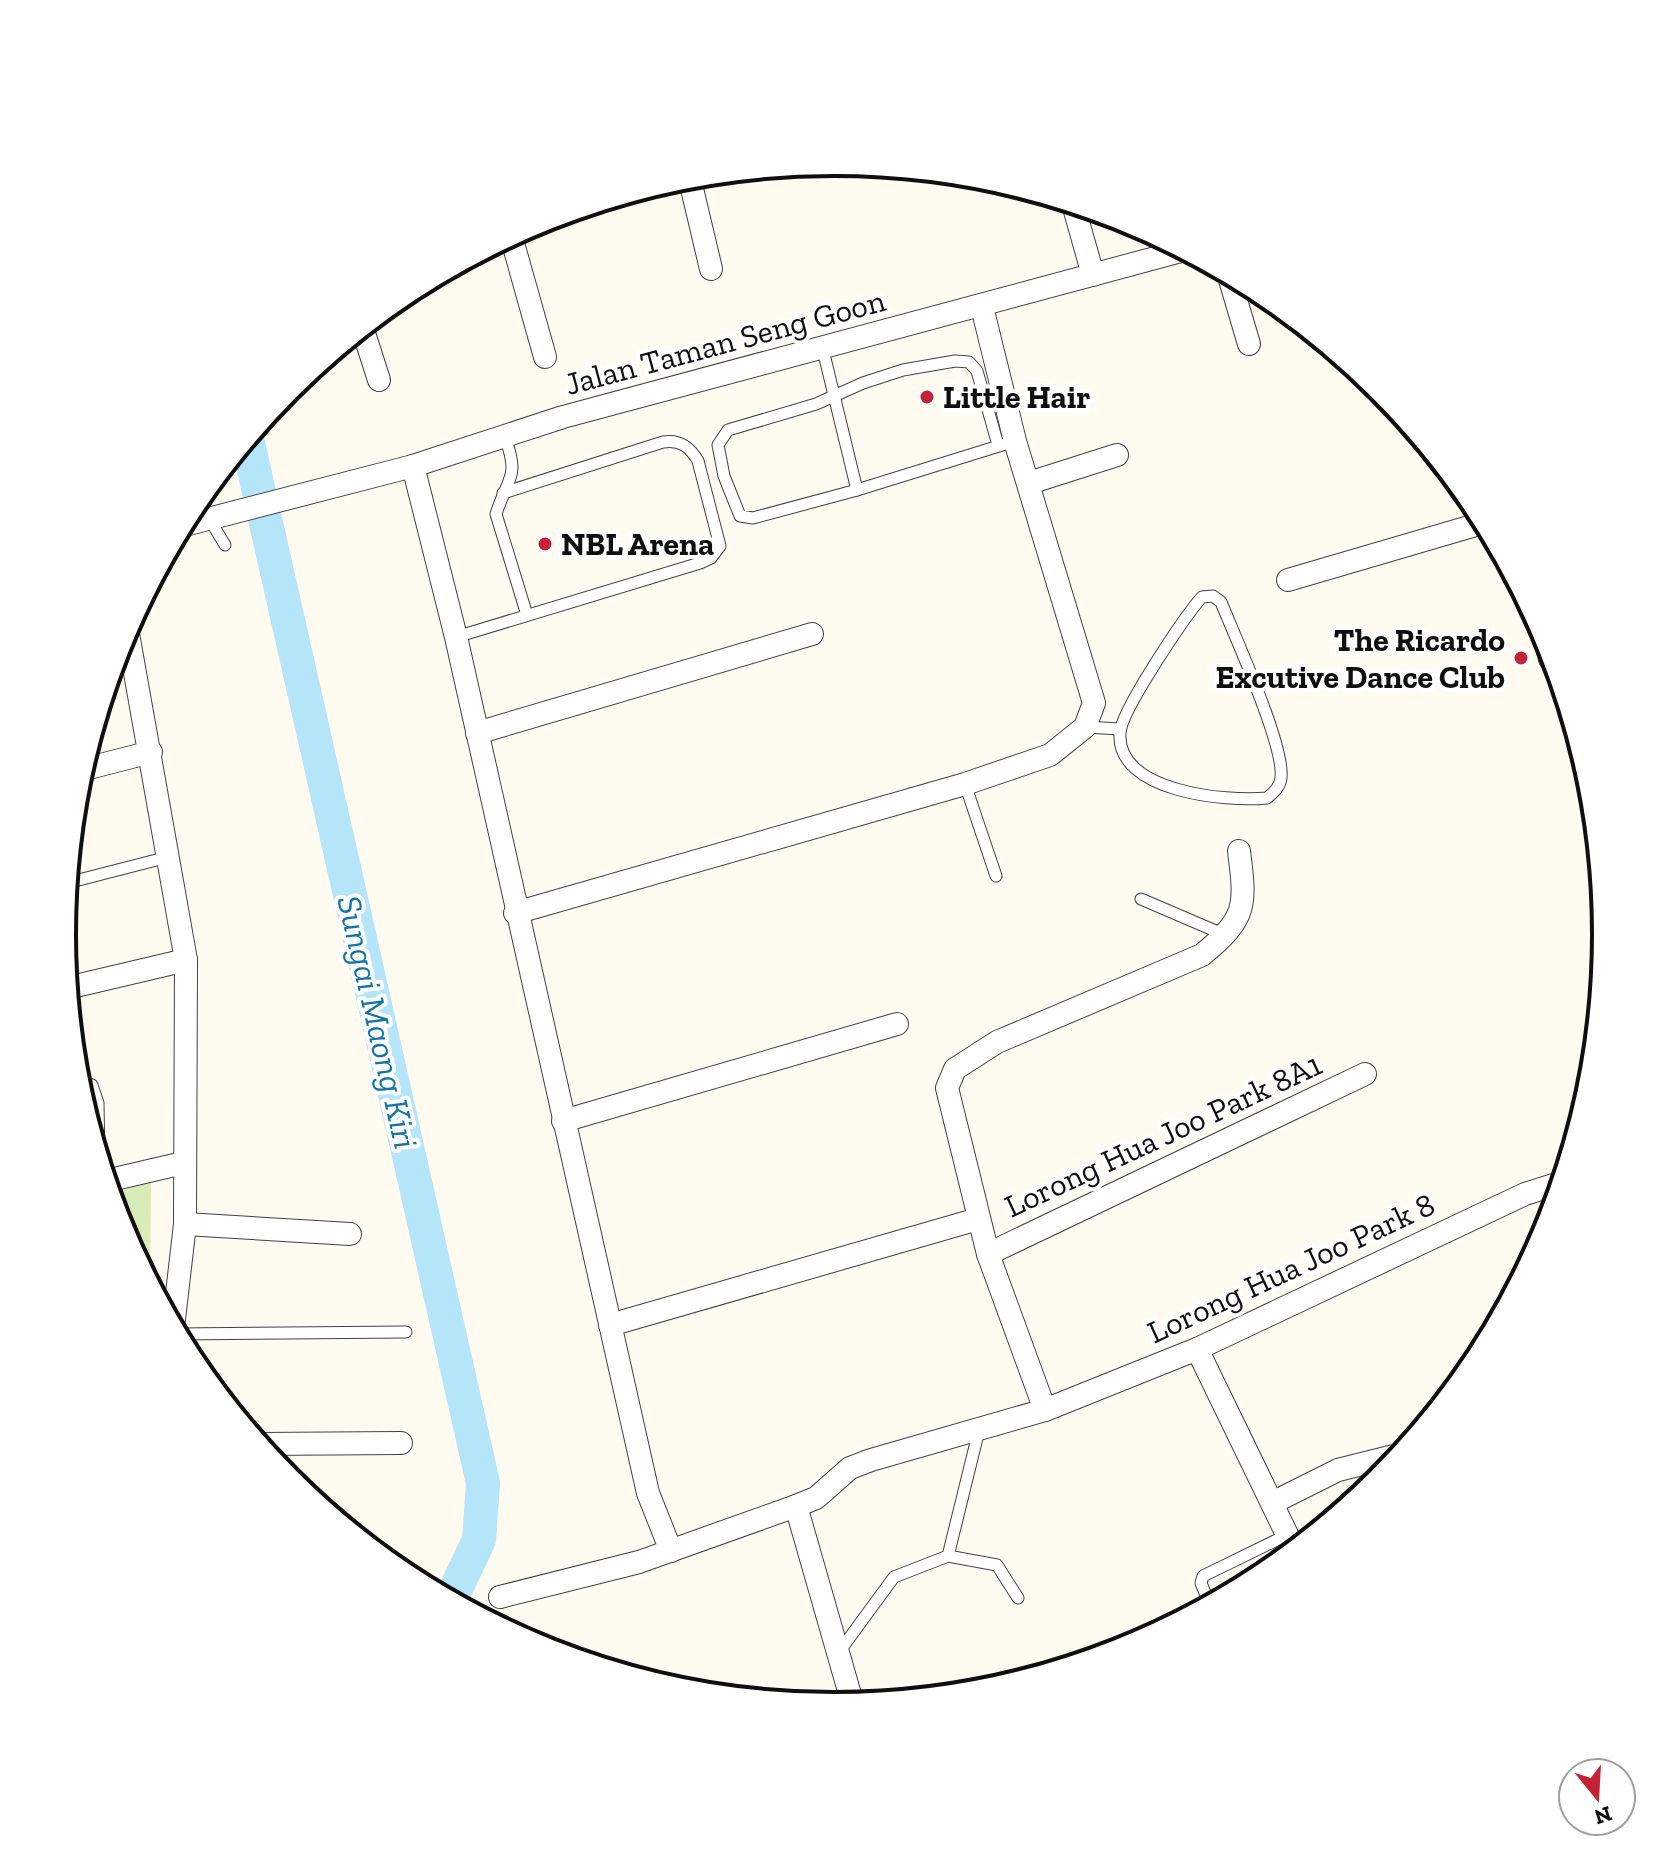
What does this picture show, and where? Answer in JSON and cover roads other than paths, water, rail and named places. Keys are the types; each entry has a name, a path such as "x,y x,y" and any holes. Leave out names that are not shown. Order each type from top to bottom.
{"street":[{"path":"692,190 711,269"},
{"path":"1076,215 1093,275"},
{"path":"514,247 545,357"},
{"name":"Jalan Taman Seng Goon","path":"198,522 413,466 563,417 823,350 1170,254"},
{"path":"1233,290 1249,344"},
{"path":"515,913 965,784 1050,755 1085,727 1094,703 1029,483 1006,443 982,307"},
{"path":"366,339 379,380"},
{"path":"1029,483 1117,455"},
{"path":"413,466 456,637 515,913 648,1493 671,1551"},
{"path":"1288,580 1473,526"},
{"path":"477,733 812,634"},
{"path":"126,665 151,752 186,960 185,1224 175,1309"},
{"path":"96,766 151,752"},
{"path":"1045,1410 988,1254 947,1088 955,1069 997,1042 1202,955 1225,935 1245,897 1239,851"},
{"path":"78,985 186,960"},
{"path":"563,1121 897,1024"},
{"name":"Lorong Hua Joo Park 8A1","path":"988,1254 1365,1074"},
{"path":"116,1179 183,1163"},
{"name":"Lorong Hua Joo Park 8","path":"500,1597 671,1551 816,1498 860,1464 1045,1410 1197,1349 1525,1194 1550,1186"},
{"path":"610,1325 978,1219"},
{"path":"185,1224 350,1234"},
{"path":"1197,1349 1290,1540"},
{"path":"272,1444 401,1443"},
{"path":"1272,1503 1338,1470 1382,1459"},
{"path":"796,1506 850,1692"}],"lane":[{"path":"823,350 857,490"},
{"path":"955,361 969,362 977,371 1006,443 777,512 740,516 724,476 718,445 728,430 833,396 903,370 955,361"},
{"path":"505,437 515,463 514,475 503,493 496,514 527,615"},
{"path":"456,637 700,563 711,558 720,546 698,461 692,450 681,443 663,442 503,493"},
{"path":"210,520 225,545"},
{"path":"1213,596 1221,602 1258,692 1280,764 1281,779 1267,798 1253,799 1191,793 1152,781 1131,765 1123,752 1120,729 1182,622 1202,597 1213,596"},
{"path":"1085,727 1120,729"},
{"path":"965,784 996,876"},
{"path":"78,880 169,857"},
{"path":"1141,899 1225,935"},
{"path":"92,1085 98,1114"},
{"path":"190,1334 406,1332"},
{"path":"948,1556 979,1429"},
{"path":"1206,1595 1201,1583 1203,1576 1281,1547"},
{"path":"839,1652 865,1622 894,1577 948,1556 997,1565 1018,1598"}],"waterway":[{"name":"Sungai Maong Kiri","path":"250,452 483,1483 479,1540 455,1591"}],"place":[{"name":"Little Hair","path":"927,397"},
{"name":"NBL Arena","path":"545,544"},
{"name":"The Ricardo Excutive Dance Club","path":"1521,658"}]}
